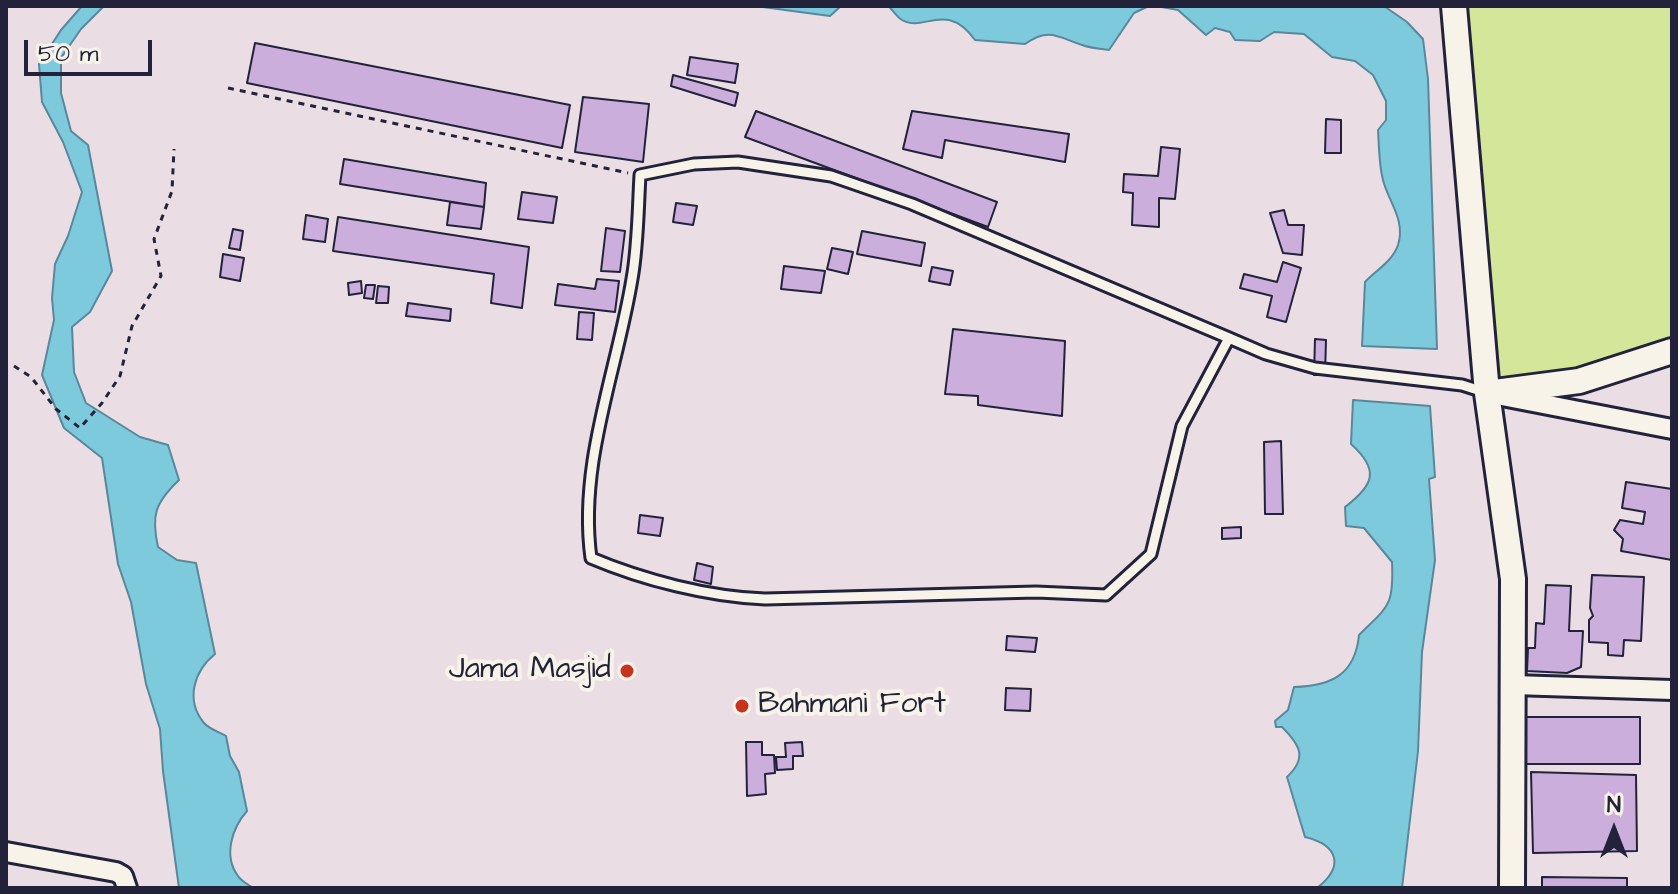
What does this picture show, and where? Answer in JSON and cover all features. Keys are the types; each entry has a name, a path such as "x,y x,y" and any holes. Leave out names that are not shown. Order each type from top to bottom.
{"street":[{"path":"1454,6 1487,393 1513,579 1512,888"},
{"path":"1487,393 1579,381 1672,351"},
{"path":"1487,393 1672,429"},
{"path":"1513,685 1672,690"},
{"path":"6,852 116,872 125,879 127,888"}],"lane":[{"path":"1229,338 1182,426 1151,554 1106,595 1036,592 729,598 615,568 591,558 588,534 593,477 604,403 632,278 640,175 694,164 738,162 831,176 912,204 1229,338 1266,354 1315,368 1462,385 1487,393"}],"path":[{"path":"228,88 640,175"},
{"path":"14,366 31,377 56,409 80,428 102,403 120,376 132,326 161,276 154,239 172,191 174,149"}],"green space":[{"path":"1468,6 1672,6 1672,340 1569,370 1497,376"}],"water":[{"path":"82,6 104,6 81,29 61,58 61,93 71,131 88,145 112,271 90,312 72,327 74,372 86,403 140,437 168,445 179,480 157,510 155,526 158,547 177,560 196,563 215,654 197,677 195,705 206,725 226,736 230,756 239,772 247,811 231,842 231,860 239,878 253,888 179,888 160,729 146,684 131,602 118,564 102,458 64,428 42,375 54,320 55,264 82,192 63,142 42,102 39,64 61,30"},
{"path":"755,6 841,6 830,16"},
{"path":"888,6 1149,6 1134,13 1109,50 1088,47 1054,35 1041,36 1025,44 975,40 954,22 936,20 910,23 900,19"},
{"path":"1156,6 1384,6 1407,22 1423,39 1428,79 1437,349 1362,346 1365,282 1392,256 1400,236 1398,219 1385,188 1380,162 1378,130 1386,120 1386,101 1373,75 1355,61 1332,57 1304,34 1274,32 1260,41 1235,40 1230,32 1215,28 1206,35 1178,10"},
{"path":"1353,400 1430,406 1435,477 1429,479 1435,560 1422,652 1418,751 1402,888 1317,888 1332,872 1334,857 1325,845 1305,837 1287,777 1297,764 1299,752 1294,740 1282,727 1276,727 1275,721 1288,710 1294,687 1330,681 1346,669 1357,649 1359,635 1383,611 1390,597 1392,562 1364,528 1346,526 1345,507 1362,492 1370,477 1366,462 1351,444"}],"building":[{"path":"255,43 570,105 562,148 247,83"},
{"path":"690,57 738,64 735,83 687,75"},
{"path":"673,75 738,93 735,106 671,86"},
{"path":"583,97 649,104 643,162 575,152"},
{"path":"756,111 997,202 988,227 745,137"},
{"path":"912,111 1069,134 1065,162 945,140 942,158 903,149"},
{"path":"1326,119 1341,120 1341,153 1325,153"},
{"path":"1161,147 1180,149 1175,199 1159,198 1159,227 1132,225 1133,193 1123,192 1124,174 1158,176"},
{"path":"344,159 486,183 484,207 340,184"},
{"path":"522,192 557,197 553,223 518,219"},
{"path":"450,202 484,207 481,229 447,225"},
{"path":"676,203 697,206 693,225 673,222"},
{"path":"1284,210 1288,225 1304,225 1302,255 1283,253 1270,213"},
{"path":"306,215 328,219 325,242 303,239"},
{"path":"338,217 529,247 522,308 491,303 494,274 333,251"},
{"path":"606,228 625,231 620,272 601,271"},
{"path":"233,229 243,231 240,250 229,248"},
{"path":"862,231 925,243 921,266 857,254"},
{"path":"832,248 853,252 848,274 827,269"},
{"path":"223,254 244,258 240,281 220,277"},
{"path":"1283,262 1301,268 1286,322 1267,317 1272,296 1240,288 1244,274 1277,282"},
{"path":"784,266 825,271 821,293 781,289"},
{"path":"932,267 953,271 950,285 929,281"},
{"path":"597,279 619,281 615,312 555,305 558,284 595,289"},
{"path":"361,281 362,293 349,295 348,283"},
{"path":"366,285 375,285 373,299 364,298"},
{"path":"378,286 389,287 388,303 376,303"},
{"path":"408,303 451,309 450,321 406,316"},
{"path":"579,312 594,313 592,340 577,339"},
{"path":"953,329 1065,341 1062,416 978,405 978,396 945,394"},
{"path":"1315,339 1326,340 1325,375 1314,375"},
{"path":"1281,441 1283,514 1265,514 1264,442"},
{"path":"1626,482 1672,489 1672,560 1621,551 1623,539 1614,530 1620,520 1643,524 1645,512 1622,508"},
{"path":"640,515 663,518 660,536 638,533"},
{"path":"1241,527 1241,538 1222,539 1222,528"},
{"path":"697,563 713,567 711,584 694,580"},
{"path":"1592,575 1644,577 1641,641 1624,640 1623,656 1608,655 1608,643 1589,642 1589,620 1593,616 1590,608"},
{"path":"1546,585 1571,586 1569,631 1583,631 1581,667 1567,673 1527,671 1528,648 1535,648 1536,623 1544,624"},
{"path":"1007,636 1037,638 1035,652 1006,650"},
{"path":"1006,688 1031,689 1030,711 1005,710"},
{"path":"1526,717 1640,717 1640,764 1526,764"},
{"path":"746,742 762,742 762,755 774,755 775,773 765,774 766,794 747,796"},
{"path":"802,742 803,756 793,756 793,769 777,770 776,757 786,757 785,743"},
{"path":"1531,772 1636,775 1637,851 1533,853"},
{"path":"1542,877 1627,878 1627,888 1542,888"}],"place":[{"name":"Jama Masjid","path":"627,671"},
{"name":"Bahmani Fort","path":"742,706"}]}
